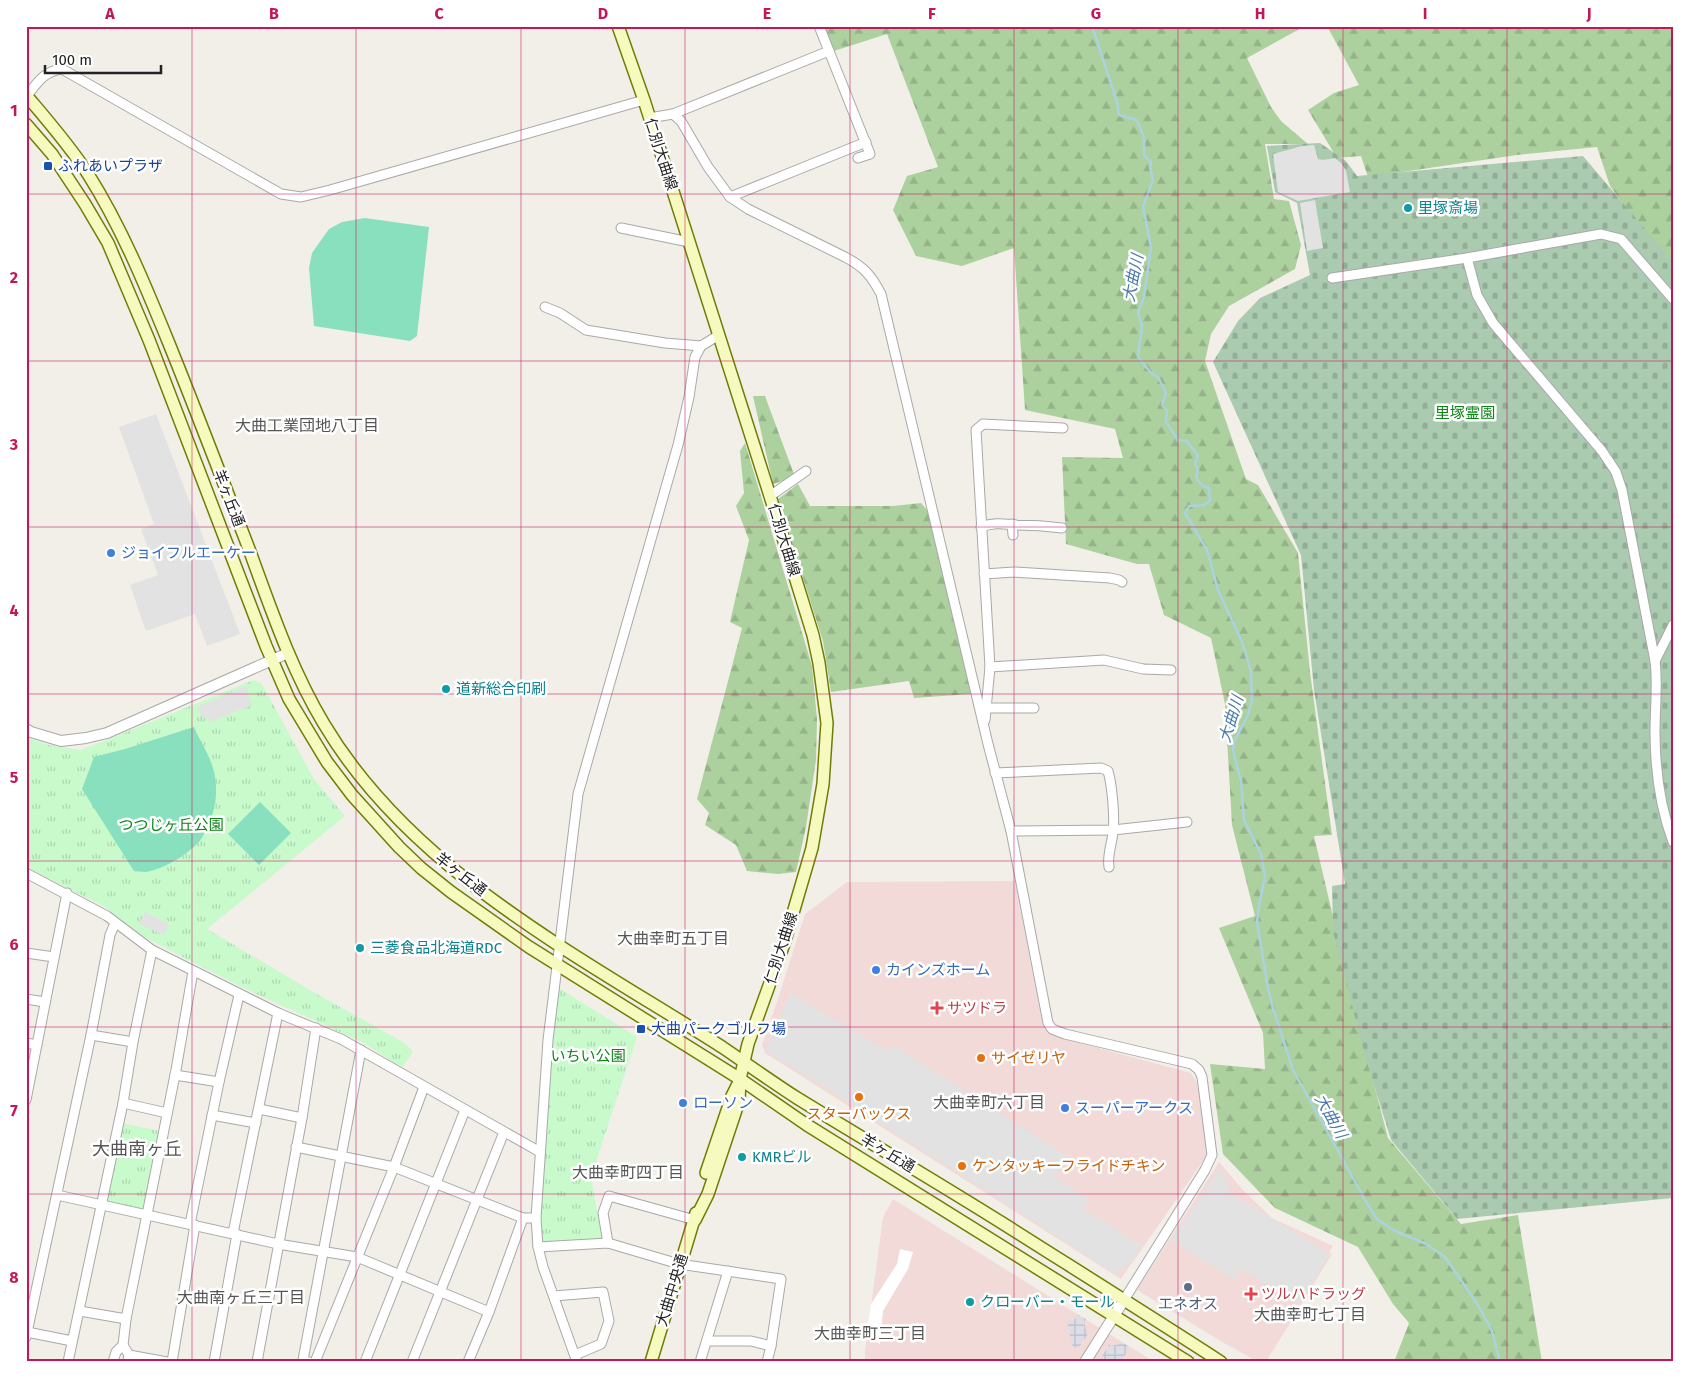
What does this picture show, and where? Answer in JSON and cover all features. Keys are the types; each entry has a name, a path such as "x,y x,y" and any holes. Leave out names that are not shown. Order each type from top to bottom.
{"main road":[{"name":"仁別大曲線","path":"621,27 813,635 819,663 827,723 824,784 812,848 784,944 748,1044 744,1062"},
{"name":"羊ヶ丘通","path":"26,96 63,140 87,173 111,213 142,276 288,653 307,695 325,727 370,789 388,810 462,876 531,927 799,1099 1222,1362"},
{"name":"羊ヶ丘通","path":"26,124 52,154 108,243 150,340 272,660 289,699 327,762 352,795 399,847 451,892 557,965 740,1079 807,1125 1188,1362"},
{"name":"大曲中央通","path":"650,1362 679,1264 695,1220 708,1194 739,1101 740,1079 744,1062"}],"street":[{"path":"818,26 870,154 858,158"},
{"path":"649,118 673,114 829,51"},
{"path":"26,96 51,70 62,69 281,194 301,197 644,100"},
{"path":"673,114 681,121 708,167 730,197 861,265 872,277 881,294 984,728 1011,831 1048,1023 1052,1029 1065,1034 1192,1064 1202,1077 1212,1155 1200,1178 1085,1362"},
{"path":"730,197 866,142"},
{"path":"621,228 689,242"},
{"path":"1332,278 1467,258 1601,234 1621,240 1673,300"},
{"path":"1467,258 1476,295 1493,323 1590,437 1616,472 1622,490 1658,677 1655,732 1657,768 1662,806 1673,842"},
{"path":"545,307 560,313 586,330 666,343 702,346"},
{"path":"554,1296 603,1292 609,1321 601,1344 576,1358 543,1267 538,1247 536,1218 548,1040 578,794 678,444 689,397 695,357 702,346 718,335"},
{"path":"984,728 990,667 976,430 982,424 1063,428"},
{"path":"770,496 806,472"},
{"path":"981,527 991,524 1037,524 1062,528"},
{"path":"1012,524 1013,534"},
{"path":"984,574 1001,572 1053,573 1110,578 1122,582"},
{"path":"1655,661 1673,625"},
{"path":"26,729 61,741 100,734 288,653"},
{"path":"990,667 1104,660 1143,669 1171,670"},
{"path":"986,708 1034,708"},
{"path":"995,773 1101,768 1108,771 1111,781 1113,830 1108,860 1109,867"},
{"path":"1011,831 1113,830 1187,822"},
{"path":"26,874 106,916 152,950 278,1013 316,1028 361,1050 540,1152"},
{"path":"26,1100 67,894"},
{"path":"72,1341 27,1334 91,1035 110,935 115,923"},
{"path":"68,1362 123,1103 133,1042 152,950"},
{"path":"26,952 54,957"},
{"path":"167,1362 128,1358 123,1345 126,1319 194,971"},
{"path":"172,1362 212,1115 239,994"},
{"path":"26,998 45,1002"},
{"path":"214,1362 235,1233 278,1013"},
{"path":"257,1362 302,1118 316,1028"},
{"path":"91,1035 133,1042"},
{"path":"26,1043 37,1044"},
{"path":"309,1362 302,1360 361,1050"},
{"path":"175,1075 219,1082"},
{"path":"315,1362 394,1167 424,1087"},
{"path":"123,1103 167,1113"},
{"path":"258,1109 302,1118"},
{"path":"365,1362 465,1110"},
{"path":"212,1115 256,1123"},
{"path":"412,1362 504,1132"},
{"path":"296,1147 394,1167 523,1218 536,1218"},
{"path":"57,1195 278,1244 357,1257 489,1312"},
{"path":"608,1243 603,1213 609,1196 695,1220"},
{"path":"468,1362 489,1312 523,1218"},
{"path":"538,1247 608,1243 679,1264 781,1279 767,1362"},
{"path":"700,1362 728,1271"},
{"path":"80,1311 126,1319"},
{"path":"707,1341 751,1341 771,1346"},
{"path":"114,1362 116,1352 123,1345"}],"shaded area":[{"path":"1314,145 1318,159 1335,158 1342,164 1346,171 1350,192 1298,201 1278,192 1273,154 1302,146"},
{"path":"1315,200 1323,248 1307,251 1300,203"},
{"path":"156,414 240,634 207,646 195,614 146,631 130,585 158,575 141,529 154,524 119,427"},
{"path":"246,687 252,705 210,722 208,717 203,719 197,707"},
{"path":"1015,881 1043,1027 1061,1038 1191,1073 1197,1083 1208,1154 1121,1279 765,1053 762,1045 805,914 847,882"},
{"path":"145,912 169,924 164,935 139,924"},
{"path":"790,993 888,1051 893,1045 1068,1157 1055,1178 1089,1200 1083,1208 1140,1245 1125,1270 1120,1268 1116,1274 823,1086 765,1051"},
{"path":"1219,1162 1245,1192 1272,1218 1333,1246 1329,1252 1332,1254 1266,1362 1258,1362 1137,1290"},
{"path":"1219,1170 1230,1183 1227,1191 1330,1254 1299,1304 1242,1270 1234,1280 1171,1240"},
{"name":"クローバー・モール","path":"893,1199 1155,1362 865,1362 883,1217"},
{"path":"1078,1315 1086,1319 1084,1323 1086,1330 1089,1332 1078,1349 1072,1345 1067,1321 1075,1319"},
{"path":"1123,1343 1130,1347 1121,1361 1099,1362 1109,1344 1111,1346"}],"green space":[{"path":"824,26 1305,26 1247,58 1271,107 1281,121 1308,144 1265,144 1274,199 1289,201 1301,245 1295,269 1229,306 1211,334 1205,361 1246,479 1258,485 1298,553 1310,672 1332,835 1314,836 1360,1031 1388,1138 1461,1224 1518,1215 1542,1362 1394,1362 1409,1323 1393,1304 1358,1247 1275,1208 1223,1154 1210,1064 1265,1069 1263,1033 1219,928 1255,916 1232,825 1225,704 1211,638 1164,615 1149,564 1137,564 1066,544 1062,457 1123,458 1115,429 1025,410 1014,248 962,266 916,256 893,210 907,176 938,167 887,34 834,51"},
{"path":"1327,26 1673,26 1673,273 1610,186 1597,147 1517,155 1368,177 1361,156 1337,158 1308,110 1334,93 1359,85"},
{"name":"里塚霊園","path":"1320,143 1346,161 1357,176 1583,156 1673,262 1673,1198 1457,1219 1391,1140 1365,1056 1333,931 1332,886 1345,884 1314,690 1301,555 1213,362 1238,321 1260,298 1310,275 1297,203 1275,192 1267,146"},
{"path":"365,218 429,227 417,336 410,341 314,326 309,268 312,253 329,229 342,222"},
{"path":"753,396 765,396 795,477 773,484"},
{"path":"745,443 812,666 817,719 816,760 806,827 796,872 778,874 747,871 736,845 705,825 709,813 697,799 742,628 730,622 749,540 736,506 744,493 740,451"},
{"path":"798,484 810,506 893,506 921,503 927,510 948,584 971,694 914,698 909,681 831,692 823,641 778,499"},
{"name":"つつじヶ丘公園","path":"254,680 262,684 314,779 345,816 207,929 315,993 403,1042 413,1051 402,1068 364,1043 241,987 144,937 105,907 26,867 26,737 49,745 80,750"},
{"path":"194,727 214,771 216,800 209,825 199,842 178,859 161,868 145,872 134,871 82,789 94,757"},
{"path":"260,802 291,833 259,865 228,834"},
{"name":"いちい公園","path":"554,985 637,1037 591,1177 597,1211 603,1213 608,1243 538,1247"},
{"path":"118,1122 164,1132 147,1214 102,1205"}],"pier":[{"path":"900,1249 913,1252 908,1269 883,1311 880,1344 866,1336 871,1304 897,1264"}],"waterway":[{"name":"大曲川","path":"1090,26 1093,29 1117,102 1119,115 1137,120 1144,138 1144,155 1151,162 1150,167 1153,180 1143,206 1151,247 1144,297 1138,312 1142,326 1138,357 1151,373 1158,377 1166,393 1162,405 1167,411 1166,422 1178,440 1187,441 1198,456 1195,464 1198,470 1196,478 1203,486 1209,488 1210,501 1204,505 1189,506 1185,513 1207,550 1218,590 1242,642 1251,671 1252,700 1248,715 1234,742 1233,750 1241,781 1244,820 1261,854 1265,876 1257,922 1272,1005 1293,1070 1368,1205 1377,1219 1393,1230 1426,1244 1445,1257 1478,1305 1492,1331 1500,1362"}],"place":[{"name":"ふれあいプラザ","path":"48,166"},
{"name":"里塚斎場","path":"1408,208"},
{"name":"ジョイフルエーケー","path":"111,553"},
{"name":"道新総合印刷","path":"446,689"},
{"name":"三菱食品北海道RDC","path":"360,948"},
{"name":"カインズホーム","path":"876,970"},
{"name":"サツドラ","path":"937,1008"},
{"name":"大曲パークゴルフ場","path":"641,1029"},
{"name":"サイゼリヤ","path":"981,1058"},
{"name":"スターバックス","path":"859,1097"},
{"name":"ローソン","path":"683,1103"},
{"name":"スーパーアークス","path":"1065,1108"},
{"name":"KMRビル","path":"742,1157"},
{"name":"ケンタッキーフライドチキン","path":"962,1166"},
{"name":"エネオス","path":"1188,1287"},
{"name":"ツルハドラッグ","path":"1251,1294"},
{"name":"クローバー・モール","path":"970,1302"}],"district":[{"name":"大曲工業団地八丁目","path":"307,425"},
{"name":"大曲幸町五丁目","path":"673,938"},
{"name":"大曲幸町六丁目","path":"989,1102"},
{"name":"大曲南ヶ丘","path":"137,1149"},
{"name":"大曲幸町四丁目","path":"628,1172"},
{"name":"大曲南ヶ丘三丁目","path":"241,1297"},
{"name":"大曲幸町七丁目","path":"1310,1314"},
{"name":"大曲幸町三丁目","path":"870,1333"}]}
